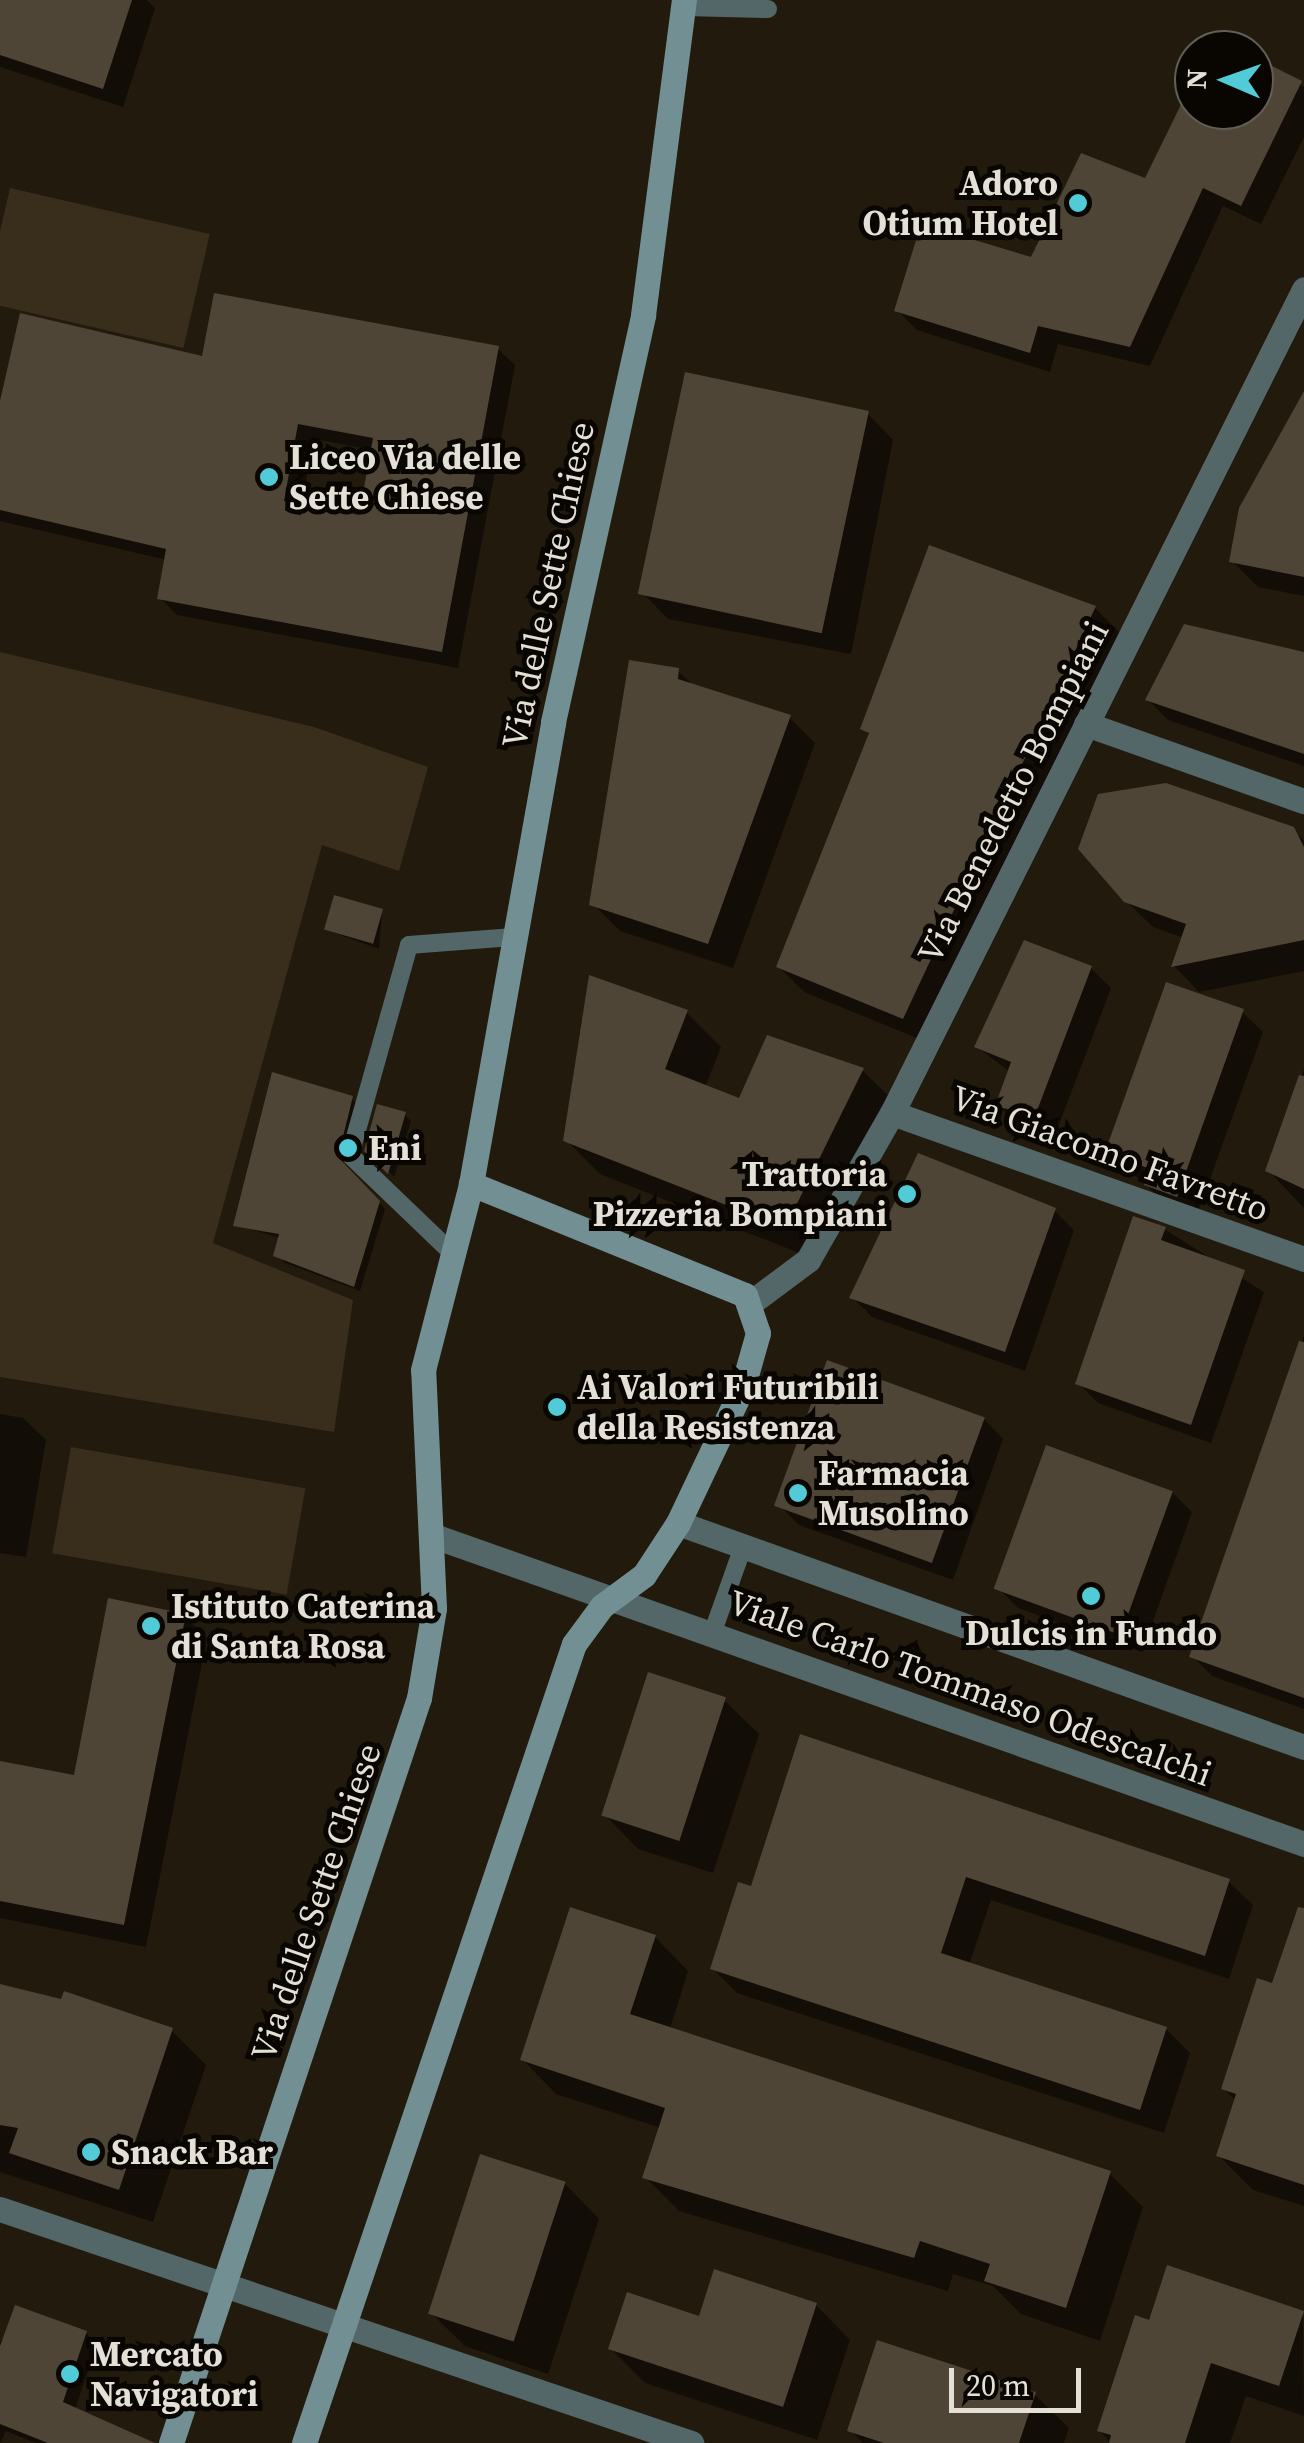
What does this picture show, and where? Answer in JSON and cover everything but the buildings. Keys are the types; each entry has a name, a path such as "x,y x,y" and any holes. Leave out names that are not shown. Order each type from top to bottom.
{"main road":[{"name":"Via delle Sette Chiese","path":"171,2443 402,1761 431,1630 431,1535 420,1405 450,1251 470,1184 513,938 648,286 684,4"},
{"path":"304,2443 574,1644 614,1598 644,1575 678,1524 749,1372 753,1302 470,1184"}],"street":[{"name":"Via Benedetto Bompiani","path":"753,1302 808,1260 892,1113 1304,288"},
{"path":"1086,724 1304,801"},
{"name":"Via Giacomo Favretto","path":"892,1113 1304,1259"},
{"name":"Viale Carlo Tommaso Odescalchi","path":"678,1524 1304,1747"},
{"name":"Viale Carlo Tommaso Odescalchi","path":"431,1535 1304,1844"},
{"path":"0,2210 691,2443"}],"lane":[{"path":"684,4 768,9"},
{"path":"450,1251 350,1155 408,946 513,938"},
{"path":"712,1634 744,1547"}],"shaded area":[{"path":"10,188 210,234 183,348 0,306 0,231"},
{"path":"0,652 314,727 428,767 399,871 322,845 213,1243 353,1300 334,1432 0,1377"},
{"path":"71,1447 305,1488 287,1595 52,1553"}],"place":[{"name":"Adoro Otium Hotel","path":"1078,203"},
{"name":"Liceo Via delle Sette Chiese","path":"269,477"},
{"name":"Eni","path":"348,1148"},
{"name":"Trattoria Pizzeria Bompiani","path":"907,1194"},
{"name":"Ai Valori Futuribili della Resistenza","path":"557,1407"},
{"name":"Farmacia Musolino","path":"798,1493"},
{"name":"Dulcis in Fundo","path":"1091,1596"},
{"name":"Istituto Caterina di Santa Rosa","path":"151,1626"},
{"name":"Snack Bar","path":"91,2152"},
{"name":"Mercato Navigatori","path":"70,2374"}]}
